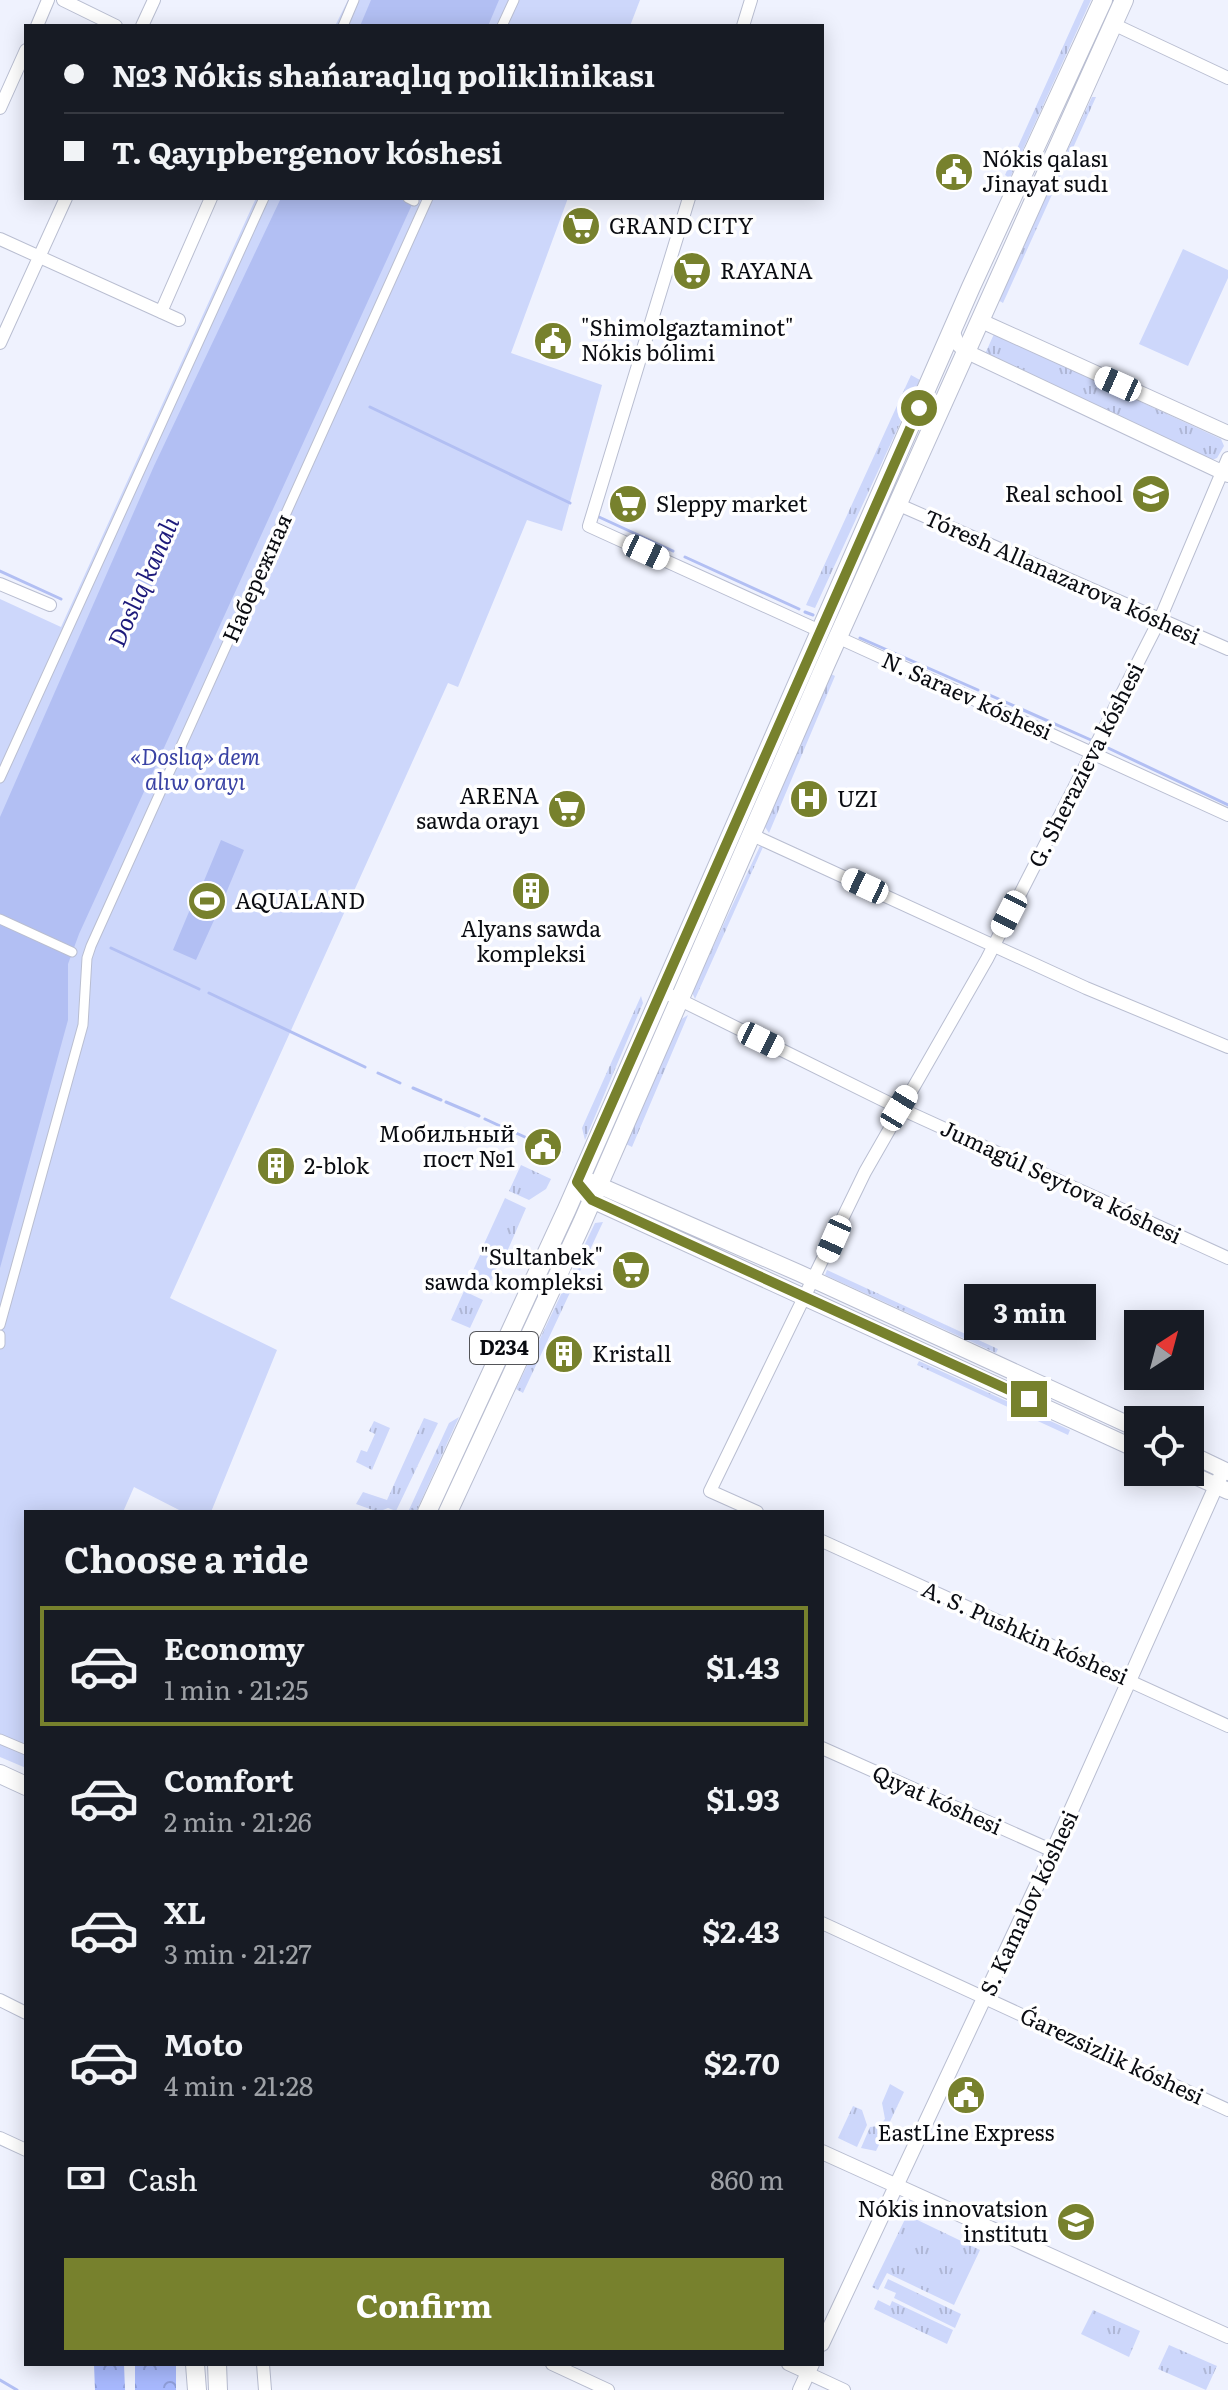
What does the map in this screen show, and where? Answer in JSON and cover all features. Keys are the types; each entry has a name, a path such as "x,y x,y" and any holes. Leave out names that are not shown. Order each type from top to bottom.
{"main road":[{"name":"D234","path":"429,1510 455,1475 596,1192 670,995 829,634 897,504 1070,117 1103,0"},
{"name":"D234","path":"448,1510 455,1475 577,1182 750,834 952,330 1053,109 1113,24 1124,0"},
{"path":"1053,109 1064,107 1070,117"},
{"path":"941,358 949,354 962,358"},
{"path":"577,1182 596,1192 617,1211 1124,1444"},
{"path":"596,1192 622,1194 1124,1423"},
{"path":"617,1211 614,1200 622,1194"},
{"path":"1204,1459 1226,1466"},
{"path":"0,1774 24,1785"},
{"path":"195,2366 197,2390"},
{"path":"217,2366 218,2390"}],"street":[{"path":"38,24 48,0"},
{"path":"63,0 112,24"},
{"path":"143,24 154,0"},
{"path":"344,24 354,0"},
{"path":"503,24 514,0"},
{"path":"744,24 751,0"},
{"path":"1113,24 1228,78"},
{"path":"0,108 24,54"},
{"path":"0,343 65,200"},
{"path":"161,312 210,200"},
{"path":"0,778 263,200"},
{"name":"Набережная","path":"0,1325 83,1025 87,958 427,200"},
{"name":"N. Saraev kóshesi","path":"688,200 589,526 1228,815"},
{"path":"0,239 179,320"},
{"path":"979,320 1228,433"},
{"path":"952,330 962,358 1226,468"},
{"name":"G. Sherazieva kóshesi","path":"732,1507 710,1491 899,1108 994,944 1093,752 1160,619 1226,468"},
{"name":"Tóresh Allanazarova kóshesi","path":"897,504 1228,649"},
{"path":"0,584 50,605"},
{"path":"750,834 1086,988 1228,1047"},
{"path":"0,919 72,952"},
{"name":"Jumagúl Seytova kóshesi","path":"670,995 899,1108 1228,1258"},
{"path":"0,1335 0,1344"},
{"name":"S. Kamalov kóshesi","path":"824,2340 1130,1680 1222,1489 1226,1466"},
{"name":"A. S. Pushkin kóshesi","path":"824,1542 1228,1726"},
{"path":"0,1739 24,1749"},
{"name":"Qıyat kóshesi","path":"824,1749 1053,1851"},
{"name":"Ǵarezsizlik kóshesi","path":"824,1924 1228,2110"},
{"path":"0,2000 24,2012"},
{"path":"0,2138 24,2149"},
{"path":"824,2153 1228,2336"},
{"path":"263,2366 265,2390"},
{"path":"556,2366 608,2390"},
{"path":"800,2390 810,2369 844,2390"}],"green space":[{"path":"348,0 640,0 631,24 336,24"},
{"path":"1084,0 1091,0 1010,178 1005,175"},
{"path":"1092,97 1096,97 1003,303 998,300"},
{"name":"«Doslıq» dem alıw orayı","path":"255,200 567,200 511,353 602,385 562,531 527,520 458,687 448,683 170,1298 277,1350 212,1510 179,1510 134,1487 124,1510 24,1510 24,1767 0,1757 0,599 61,627"},
{"path":"1183,249 1228,270 1228,278 1188,366 1139,344"},
{"path":"994,334 1221,439 1224,446 1217,458 1212,460 985,354"},
{"path":"911,375 920,380 815,608 806,605"},
{"path":"831,674 835,676 769,833 765,827"},
{"path":"760,846 763,847 695,999 692,992"},
{"path":"641,996 643,1003 585,1140 582,1128"},
{"path":"688,1015 632,1147 626,1144 680,1020"},
{"path":"521,1165 551,1179 546,1189 529,1200 509,1191"},
{"path":"505,1198 526,1208 506,1254 484,1244"},
{"path":"603,1222 523,1393 516,1389 595,1223"},
{"path":"482,1251 501,1259 488,1287 469,1279"},
{"path":"827,1270 998,1349 996,1353 825,1275"},
{"path":"464,1291 483,1300 470,1328 451,1320"},
{"path":"919,1361 1070,1430 1068,1435 917,1365"},
{"path":"459,1417 417,1510 409,1510 449,1423"},
{"path":"424,1418 438,1423 396,1510 372,1510 356,1504 363,1492 387,1500"},
{"path":"374,1421 390,1428 372,1470 356,1462 361,1450 367,1452 375,1434 369,1431"},
{"path":"890,2084 904,2092 876,2151 861,2148 870,2127 879,2126 885,2119 882,2103"},
{"path":"853,2106 862,2110 867,2125 857,2147 838,2138"},
{"path":"907,2215 980,2250 954,2305 887,2273 878,2290 872,2287"},
{"path":"888,2279 961,2314 955,2328 894,2298 896,2293 884,2288"},
{"path":"878,2300 890,2306 892,2301 953,2330 947,2344 874,2309"},
{"path":"1093,2310 1140,2331 1129,2357 1081,2334"},
{"path":"1169,2345 1217,2366 1206,2390 1158,2369"},
{"path":"94,2366 124,2366 125,2390 95,2390"},
{"path":"135,2366 176,2366 176,2390 135,2390"}],"water":[{"path":"371,0 499,0 489,24 361,24"},
{"name":"Doslıq kanalı","path":"280,200 414,200 79,934 68,964 68,1020 0,1268 0,817 154,466"},
{"path":"221,840 244,850 224,898 201,888"},
{"path":"191,907 215,918 196,960 173,950"}],"waterway":[{"path":"370,407 570,503"},
{"path":"599,517 673,551"},
{"path":"685,557 799,609"},
{"path":"0,571 61,599"},
{"path":"805,612 813,615"},
{"path":"860,638 978,690"},
{"path":"985,693 1091,740"},
{"path":"1106,747 1228,805"},
{"path":"111,948 199,989"},
{"path":"209,993 365,1067"},
{"path":"378,1073 400,1083"},
{"path":"413,1088 441,1100"},
{"path":"446,1102 479,1116"},
{"path":"485,1119 511,1131"},
{"path":"516,1133 547,1147"},
{"path":"552,1149 561,1152"},
{"path":"0,2380 17,2390"}],"place":[{"name":"Nókis qalası Jinayat sudı","path":"954,172"},
{"name":"GRAND CITY","path":"581,226"},
{"name":"RAYANA","path":"692,271"},
{"name":"\"Shimolgaztaminot\" Nókis bólimi","path":"553,341"},
{"name":"Real school","path":"1151,494"},
{"name":"Sleppy market","path":"628,504"},
{"name":"UZI","path":"809,799"},
{"name":"ARENA sawda orayı","path":"567,809"},
{"name":"Alyans sawda kompleksi","path":"531,891"},
{"name":"AQUALAND","path":"207,901"},
{"name":"Мобильный пост №1","path":"543,1147"},
{"name":"2-blok","path":"276,1166"},
{"name":"\"Sultanbek\" sawda kompleksi","path":"631,1270"},
{"name":"Kristall","path":"564,1354"},
{"name":"EastLine Express","path":"966,2095"},
{"name":"Nókis innovatsion institutı","path":"1076,2222"}],"route":[{"path":"919,408 577,1182 592,1200 1029,1399"}]}
